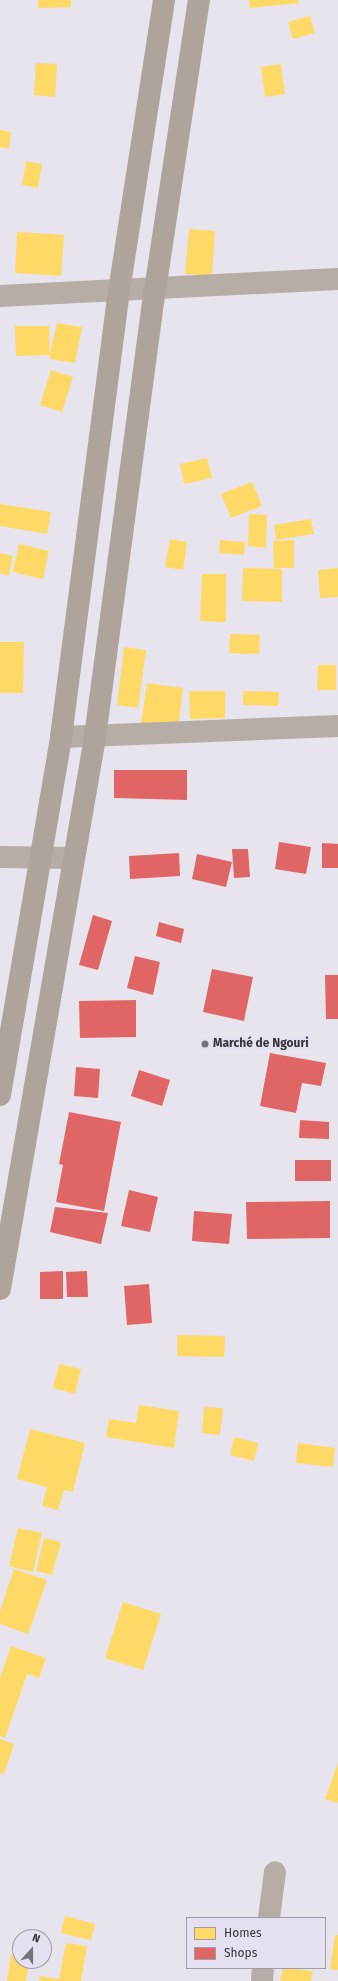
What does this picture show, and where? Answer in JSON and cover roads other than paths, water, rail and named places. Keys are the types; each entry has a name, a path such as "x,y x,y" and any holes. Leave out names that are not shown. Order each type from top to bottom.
{"main road":[{"path":"0,1095 61,737 119,291 164,0"},
{"path":"0,1289 95,737 155,290 198,0"}],"street":[{"path":"0,296 155,290 338,279"},
{"path":"61,737 95,737 338,726"},
{"path":"0,857 41,856 74,858"},
{"path":"269,1917 275,1872"},
{"path":"262,1981 263,1969"}],"place":[{"name":"Marché de Ngouri","path":"205,1044"}]}
